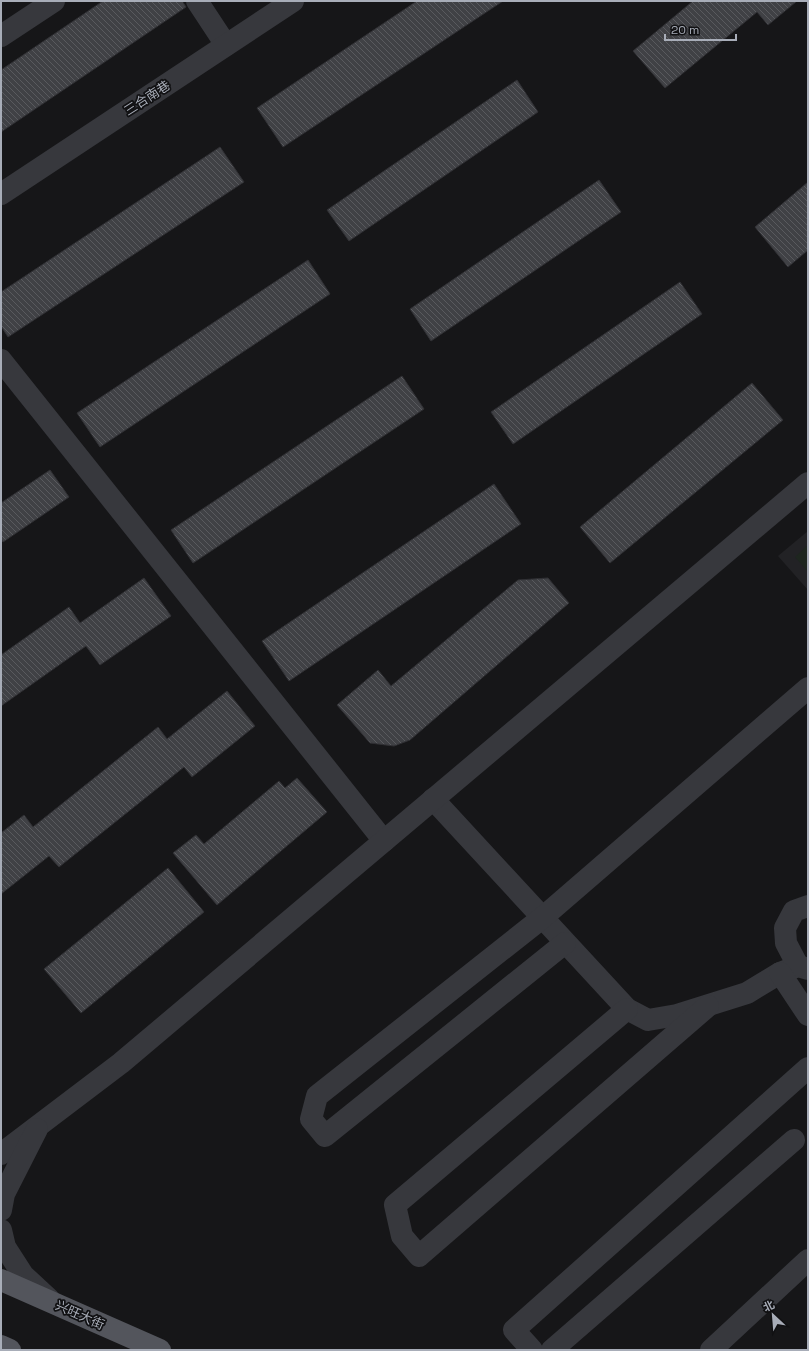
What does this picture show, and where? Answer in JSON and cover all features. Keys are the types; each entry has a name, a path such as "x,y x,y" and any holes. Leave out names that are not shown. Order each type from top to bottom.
{"main road":[{"name":"兴旺大街","path":"1,1280 160,1350"},
{"path":"1,1346 10,1350"}],"street":[{"path":"1,36 54,1"},
{"path":"197,1 226,45"},
{"name":"三合南巷","path":"1,194 293,1"},
{"path":"1,360 384,841"},
{"path":"1,1154 121,1063 808,483"},
{"path":"565,942 325,1136 311,1118 317,1096 542,918 808,688"},
{"path":"433,799 627,1009 648,1020 677,1016 747,993 796,969"},
{"path":"808,906 794,911 785,928 786,944 796,969 808,1015"},
{"path":"627,1009 395,1205 402,1236 419,1256 708,1006"},
{"path":"532,1350 514,1330 808,1068"},
{"path":"1,1210 4,1194 39,1125"},
{"path":"552,1350 794,1140"},
{"path":"1,1230 5,1247 23,1275 54,1304"},
{"path":"711,1350 808,1260"}],"shaded area":[{"path":"808,531 808,590 778,556"},
{"path":"808,545 808,572 795,557"}],"building":[{"path":"103,1 182,1 186,7 1,132 1,70"},
{"path":"417,1 503,1 283,147 257,108"},
{"path":"693,1 797,1 768,25 757,12 665,88 633,51"},
{"path":"517,80 538,112 349,241 327,210"},
{"path":"220,147 244,182 8,337 1,326 1,292"},
{"path":"599,180 621,212 431,341 410,309"},
{"path":"808,182 808,250 788,267 755,227"},
{"path":"308,260 330,294 100,447 77,413"},
{"path":"680,282 702,314 513,444 491,412"},
{"path":"402,376 424,409 193,563 171,530"},
{"path":"752,383 783,420 610,563 580,527"},
{"path":"50,470 69,497 3,542 1,539 1,503"},
{"path":"494,484 521,524 289,681 262,641"},
{"path":"144,578 171,616 100,665 86,646 1,706 1,655 69,607 80,623"},
{"path":"548,578 569,603 410,740 394,746 370,743 337,705 378,670 391,686 518,580"},
{"path":"227,691 255,726 192,777 184,767 59,867 49,856 1,894 1,833 24,815 33,827 158,727 167,739"},
{"path":"297,778 327,812 217,905 173,853 196,835 204,844 279,781 285,788"},
{"path":"168,868 204,912 81,1013 44,969"}]}
